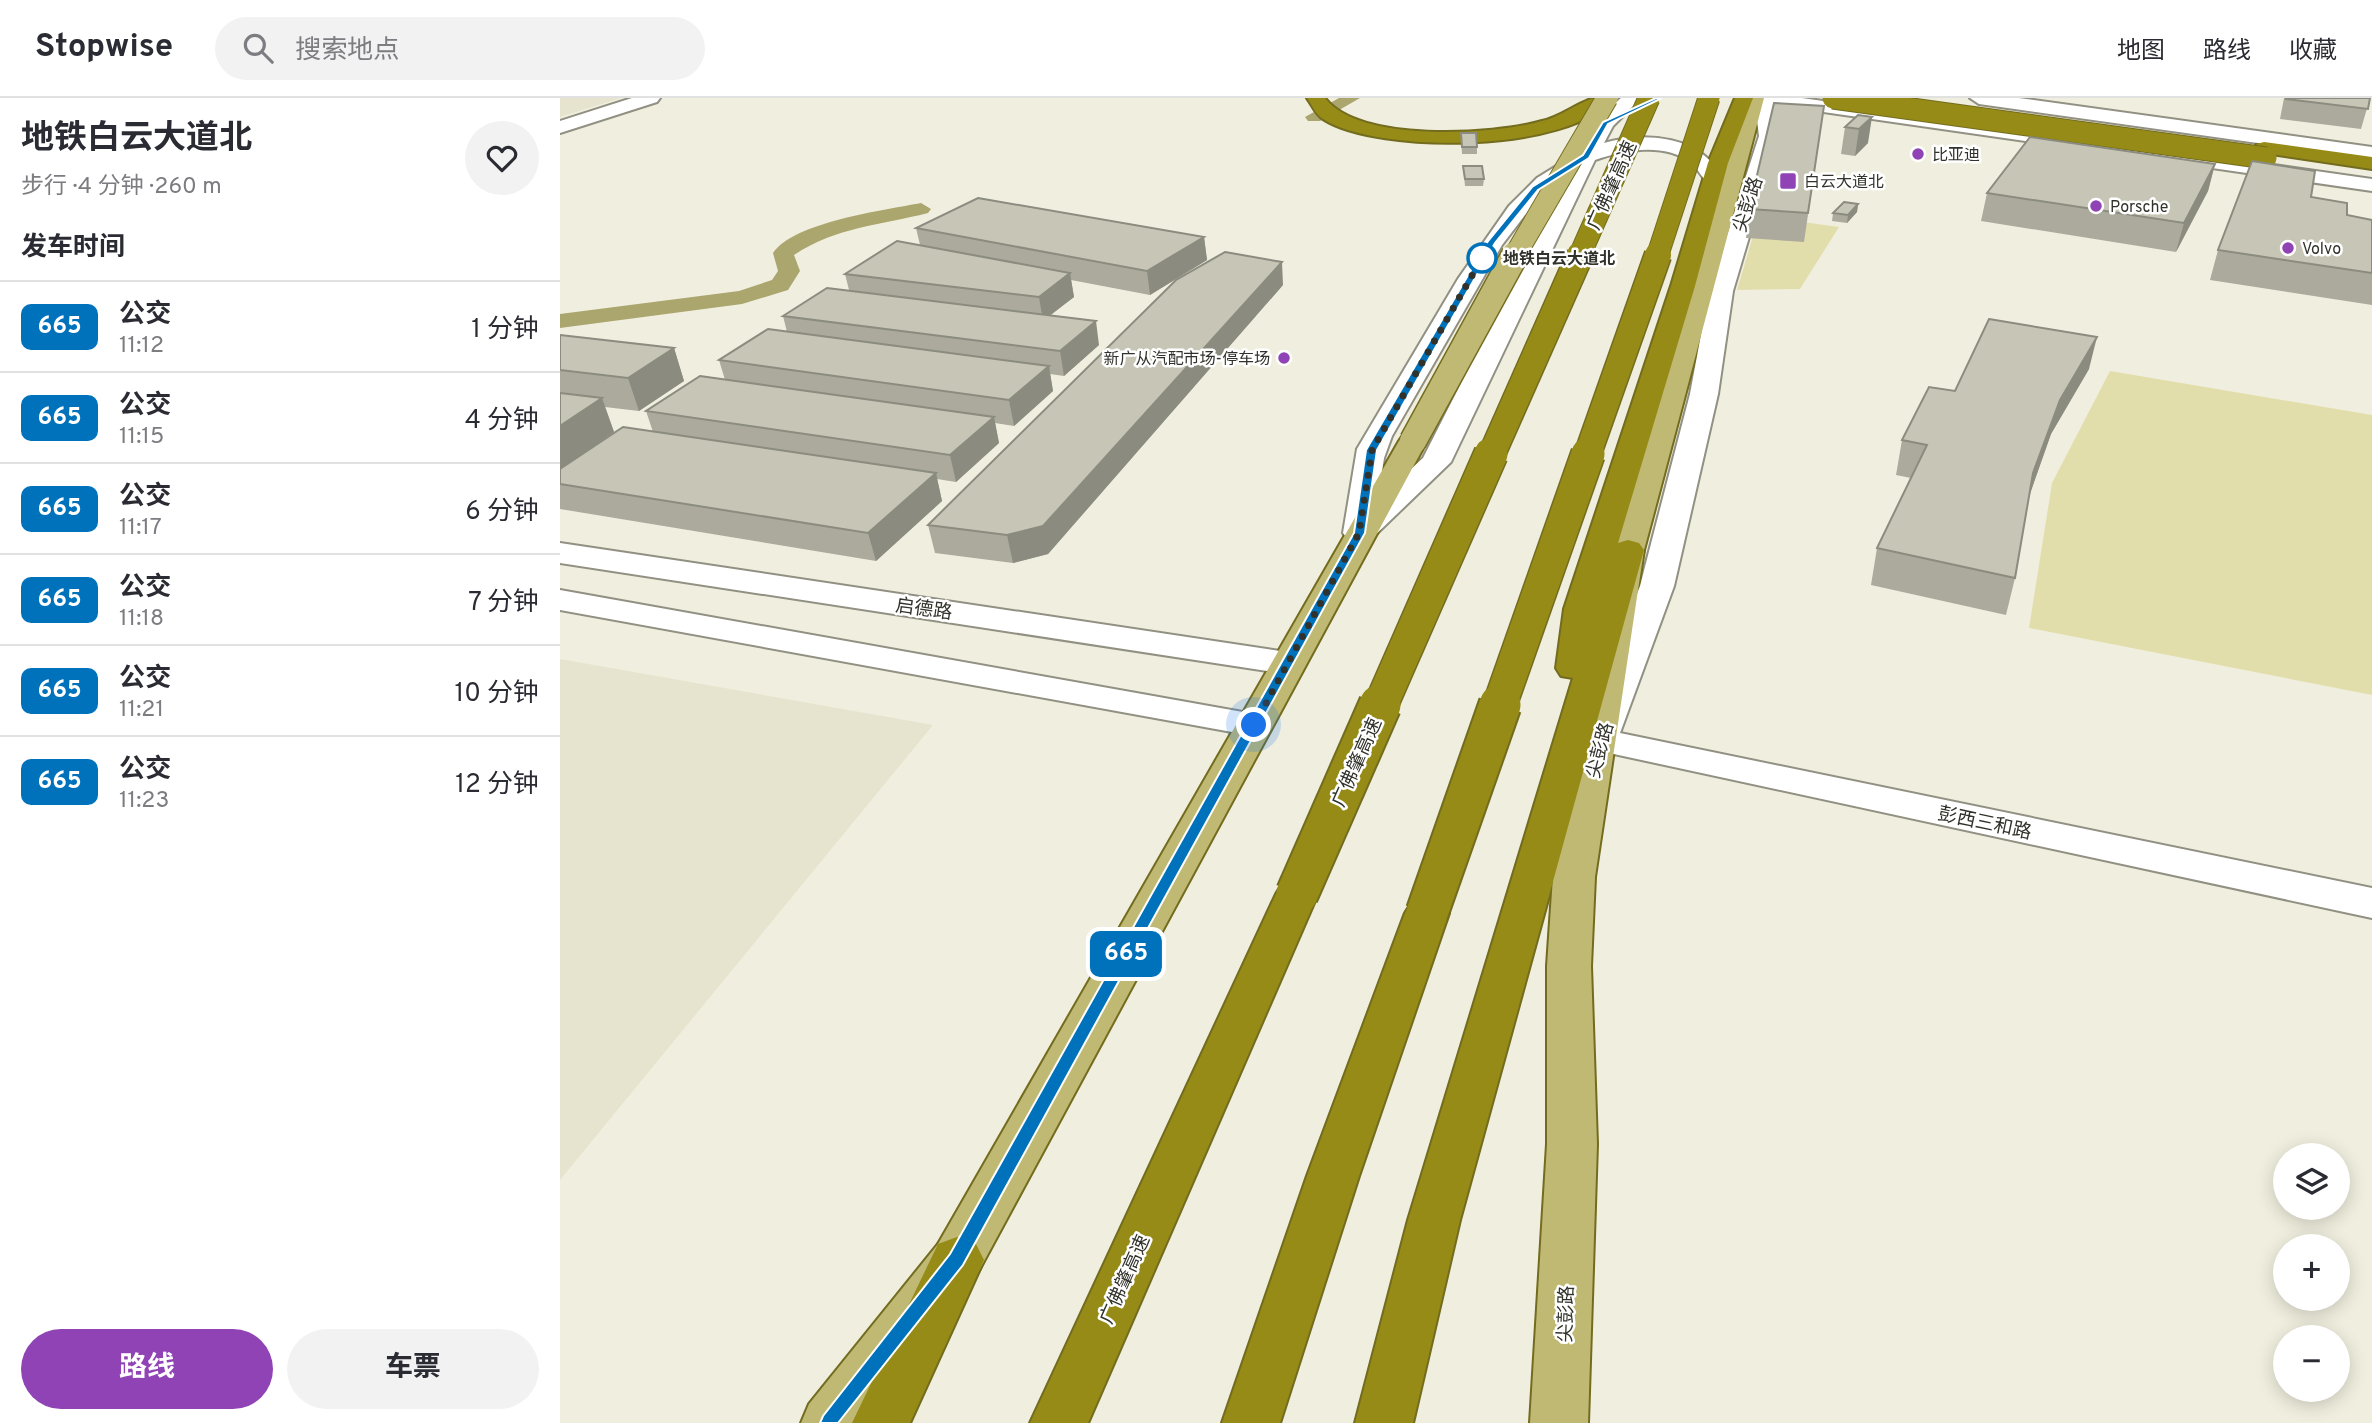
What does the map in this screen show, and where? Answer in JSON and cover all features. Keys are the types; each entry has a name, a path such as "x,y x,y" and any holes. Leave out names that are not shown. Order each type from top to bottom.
{"highway":[{"path":"1316,98 1328,114 1362,127 1408,135 1461,136 1542,128 1577,115 1606,98"},
{"name":"广佛肇高速","path":"1059,1423 1297,894 1649,98"},
{"path":"1251,1423 1333,1176 1670,221 1709,98"},
{"path":"1559,785 1581,609 1683,286 1713,178 1744,98"},
{"path":"1833,98 2265,153 2372,163"},
{"path":"1896,98 2265,153 2372,173"},
{"path":"1384,1423 1434,1220 1628,550"},
{"path":"881,1423 957,1260"}],"main road":[{"path":"830,1423 957,1260 1544,201 1606,98"},
{"path":"1599,740 1628,550 1755,98"},
{"name":"尖彭路","path":"1559,1423 1572,1144 1570,919 1574,877 1599,740"}],"street":[{"path":"560,117 620,98"},
{"path":"560,127 651,98"},
{"path":"1605,123 1606,98"},
{"path":"1359,533 1436,462 1586,157 1605,123 1632,98"},
{"path":"1605,123 1659,98"},
{"path":"1764,98 2372,185"},
{"name":"尖彭路","path":"1599,740 1657,586 1704,394 1721,291 1769,136 1764,98"},
{"path":"1823,98 1839,107 1865,113"},
{"path":"1979,98 2098,117 2372,153"},
{"path":"2011,98 2038,106"},
{"path":"2018,98 2038,106"},
{"path":"2025,136 2006,127 1999,118 2001,114 2038,106"},
{"path":"1769,136 1784,122 1798,116 1826,112 1865,113"},
{"path":"1359,533 1372,450 1491,242 1535,188 1599,149 1620,145 1675,147 1698,155 1713,178"},
{"name":"启德路","path":"560,553 1287,663"},
{"path":"560,600 1254,725"},
{"name":"彭西三和路","path":"1599,740 2372,903"}],"shaded area":[{"path":"560,98 621,98 560,117"},
{"path":"1759,216 1839,227 1800,289 1737,290"},
{"path":"2110,371 2372,415 2372,695 2029,628 2052,483"},
{"path":"560,659 933,725 560,1180"}],"building":[{"path":"2286,98 2370,98 2368,109"},
{"name":"白云大道北","path":"1774,103 1824,106 1808,213 1749,209"},
{"path":"1858,115 1872,117 1859,129 1845,127"},
{"path":"1461,133 1476,133 1477,147 1462,147"},
{"path":"2030,137 2215,164 2184,223 1987,193"},
{"path":"2252,161 2315,171 2311,197 2347,203 2347,215 2372,220 2372,273 2218,250"},
{"path":"1463,166 1482,166 1484,179 1465,179"},
{"path":"978,198 1204,237 1147,271 916,228"},
{"path":"1844,202 1858,204 1848,215 1833,213"},
{"path":"897,241 1070,273 1039,297 845,274"},
{"path":"1225,252 1282,262 1043,526 1007,535 928,525 1176,280"},
{"path":"827,288 1096,321 1060,351 783,316"},
{"path":"1989,319 2097,337 2060,400 2033,473 2015,578 1877,548 1927,445 1902,440 1929,387 1955,391"},
{"path":"768,329 1049,366 1009,400 719,360"},
{"path":"560,335 674,348 628,378 560,370"},
{"path":"700,376 994,417 950,455 646,411"},
{"path":"560,393 602,398 560,426"},
{"path":"623,427 936,473 868,533 560,484 560,469"}],"waterway":[{"path":"1314,117 1352,98"},
{"path":"560,321 742,297 780,285 789,271 783,253 798,243 849,223 921,209"}],"bus line":[{"name":"665","path":"830,1423 957,1260 1359,533 1372,450 1491,242 1535,188 1586,157 1605,123 1659,98"}],"place":[{"name":"比亚迪","path":"1918,154"},
{"name":"白云大道北","path":"1788,181"},
{"name":"Porsche","path":"2096,206"},
{"name":"Volvo","path":"2288,248"},
{"name":"地铁白云大道北","path":"1482,258"},
{"name":"新广从汽配市场-停车场","path":"1284,358"}],"route":[{"path":"1254,725 1359,533 1372,450 1482,258"}]}
